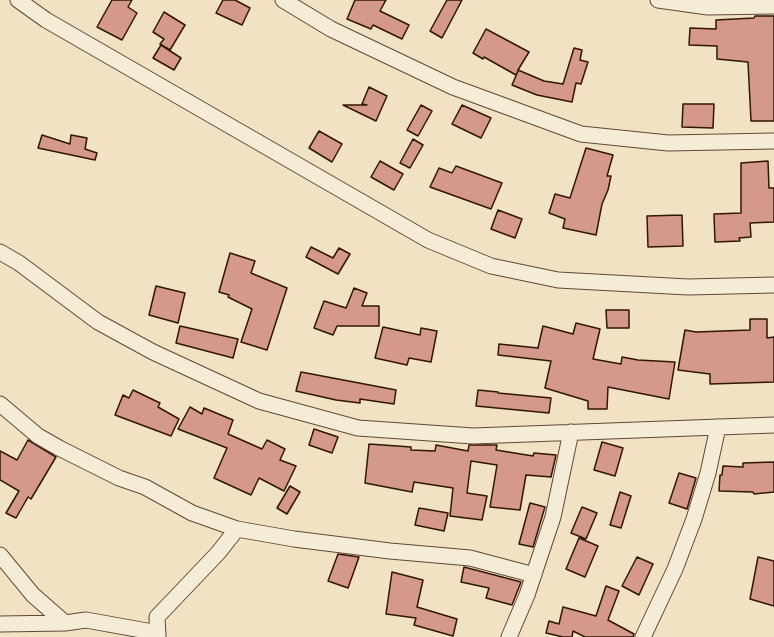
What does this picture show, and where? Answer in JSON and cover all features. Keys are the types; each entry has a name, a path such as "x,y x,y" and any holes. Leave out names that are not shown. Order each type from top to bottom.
{"street":[{"path":"18,0 46,20 428,240 491,266 558,280 688,287 774,285"},
{"path":"283,0 331,29 453,87 581,134 668,144 774,141"},
{"path":"658,0 708,7 774,6"},
{"path":"0,252 19,263 98,322 153,352 259,401 358,429 473,436 774,425"},
{"path":"0,404 38,436 59,448 119,478 145,487 192,513 237,529 380,550 470,558 534,575"},
{"path":"643,637 675,569 694,519 708,473 718,427"},
{"path":"509,637 554,518 571,432"},
{"path":"0,624 65,623 86,620 158,635 157,617 218,553 237,529"},
{"path":"0,555 33,596 65,623"}],"building":[{"path":"112,0 132,0 128,7 137,13 122,40 97,27"},
{"path":"223,0 235,0 250,8 242,25 216,13"},
{"path":"355,0 386,0 380,11 409,25 402,39 373,25 371,29 347,19"},
{"path":"447,0 462,0 442,38 430,31"},
{"path":"164,12 185,25 170,50 160,44 164,39 153,32"},
{"path":"755,16 774,16 774,121 751,121 748,62 717,59 717,46 689,45 690,28 716,29 716,20 754,18"},
{"path":"486,29 529,52 518,70 544,81 563,84 574,48 582,50 580,60 588,62 581,84 576,83 572,102 537,95 512,85 518,71 516,75 473,53"},
{"path":"161,45 181,58 174,70 153,58"},
{"path":"369,87 387,96 376,121 343,105 367,105 362,104"},
{"path":"683,104 714,104 713,128 682,127"},
{"path":"421,105 432,111 418,136 407,130"},
{"path":"462,105 491,118 481,138 452,124"},
{"path":"319,131 342,144 332,162 309,148"},
{"path":"42,135 70,144 71,135 87,138 85,149 97,153 95,160 38,148"},
{"path":"413,139 423,145 410,168 400,163"},
{"path":"586,148 613,155 607,176 611,176 602,204 596,235 563,228 565,219 549,213 555,194 570,198"},
{"path":"380,161 403,174 394,190 371,177"},
{"path":"768,161 769,188 774,188 774,222 750,223 751,237 739,238 740,241 715,242 714,214 741,213 741,163"},
{"path":"456,166 502,183 491,209 430,187 439,168 452,173"},
{"path":"498,210 522,219 515,238 491,229"},
{"path":"682,215 683,246 648,247 647,216"},
{"path":"311,247 333,258 339,248 350,254 338,274 306,257"},
{"path":"230,253 255,261 251,273 287,288 267,350 241,342 252,309 228,297 229,295 219,292"},
{"path":"156,286 185,293 178,323 149,315"},
{"path":"354,288 367,293 362,306 379,306 379,326 337,326 333,335 314,328 324,301 346,308"},
{"path":"606,310 629,310 629,328 607,328"},
{"path":"750,319 767,319 767,338 774,337 774,382 710,384 710,374 678,370 685,330 696,332 750,330"},
{"path":"576,323 600,329 593,359 621,364 622,357 675,362 669,399 608,387 607,409 588,409 588,401 545,388 551,361 498,355 499,344 538,348 543,326 573,334"},
{"path":"180,326 238,339 233,358 176,343"},
{"path":"383,327 420,335 421,328 437,331 431,362 409,358 407,365 375,358"},
{"path":"301,372 396,390 394,404 360,399 360,403 336,400 296,391"},
{"path":"133,390 160,403 158,407 179,419 171,436 115,415 123,395 129,398"},
{"path":"478,390 551,398 549,413 476,406"},
{"path":"190,407 202,414 204,408 233,420 228,434 262,449 267,440 285,449 280,460 296,466 284,491 259,478 251,495 214,478 227,448 178,429"},
{"path":"314,429 338,437 332,453 309,445"},
{"path":"28,440 56,457 31,499 28,497 16,518 6,513 19,491 0,480 0,451 17,460"},
{"path":"602,442 623,448 615,476 594,470"},
{"path":"369,444 435,451 436,445 468,451 469,445 497,445 496,450 533,456 534,453 556,455 551,477 526,475 520,510 490,507 497,465 471,461 467,493 487,496 482,520 450,516 453,488 414,482 412,492 365,483"},
{"path":"774,462 774,492 754,494 753,492 719,491 723,466 743,467 743,463"},
{"path":"679,473 696,478 687,509 669,503"},
{"path":"290,486 300,492 287,514 277,508"},
{"path":"620,492 631,496 621,528 610,525"},
{"path":"530,503 545,507 533,547 519,544"},
{"path":"582,507 597,513 586,539 571,533"},
{"path":"419,508 448,513 444,531 415,525"},
{"path":"579,538 598,546 585,577 566,569"},
{"path":"338,554 359,557 348,588 328,581"},
{"path":"637,557 653,564 639,595 622,586"},
{"path":"758,557 774,561 774,606 750,599"},
{"path":"464,567 521,582 512,605 486,598 489,588 461,582"},
{"path":"392,572 423,580 417,607 457,619 453,636 414,625 416,618 386,614"},
{"path":"606,586 619,591 608,620 634,634 633,637 585,637 573,631 572,637 546,633 549,621 559,624 563,607 596,616"}]}
